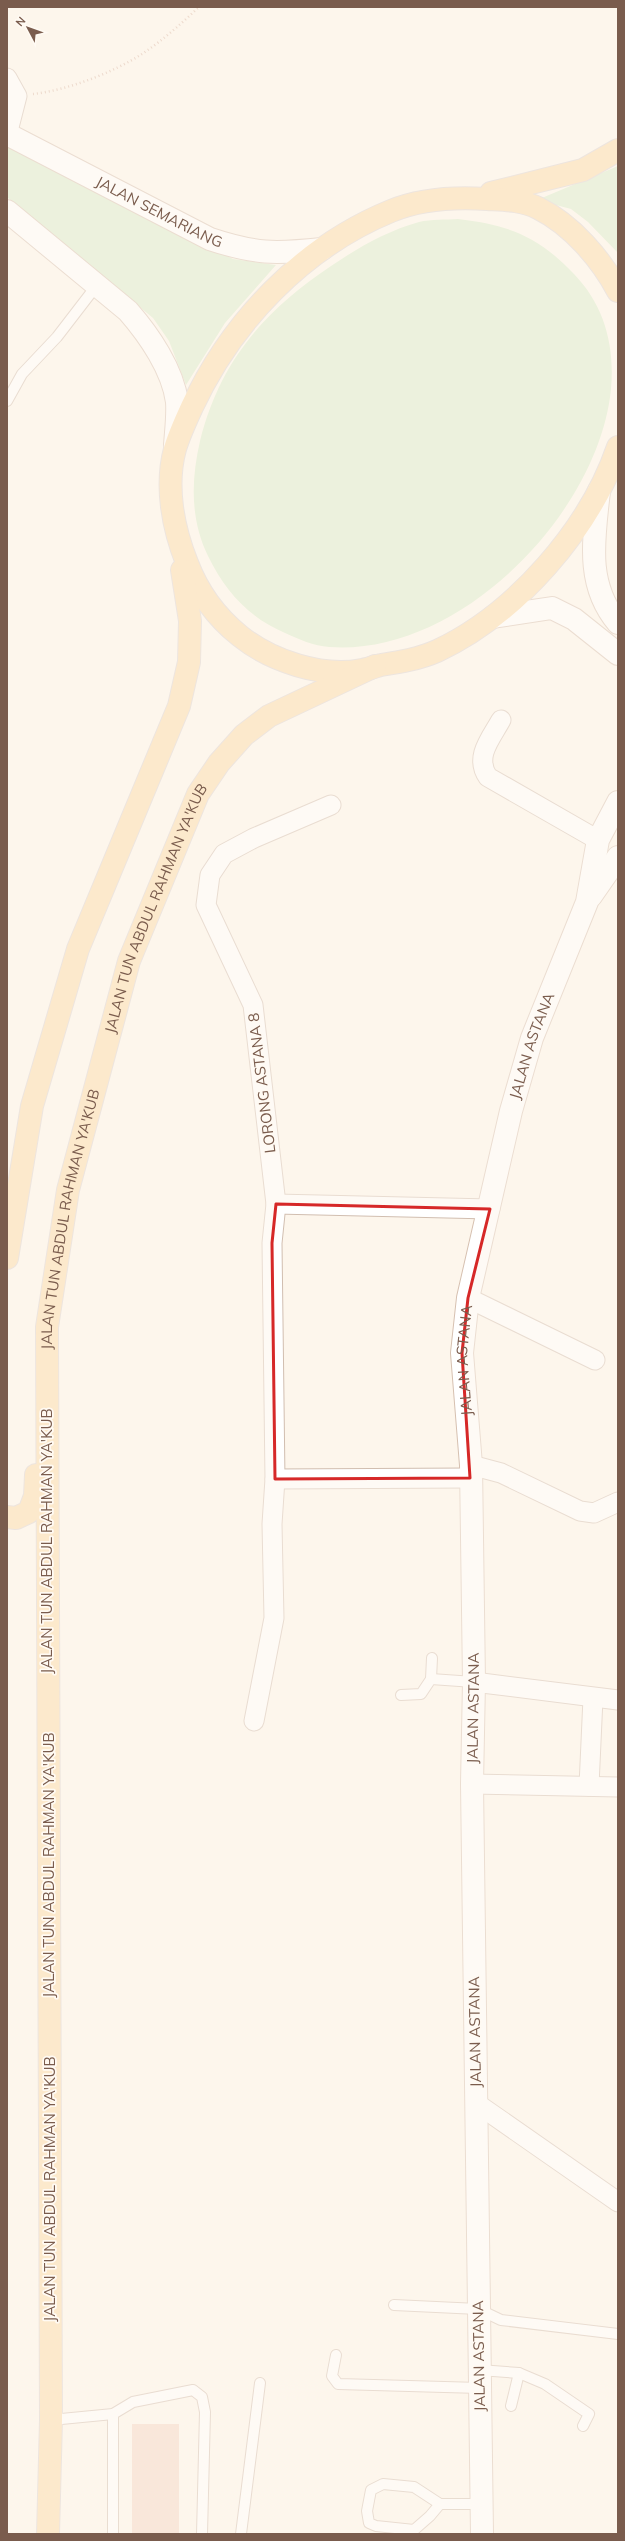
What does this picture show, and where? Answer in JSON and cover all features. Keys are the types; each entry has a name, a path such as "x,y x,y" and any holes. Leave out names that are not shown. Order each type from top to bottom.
{"main road":[{"name":"JALAN SEMARIANG","path":"7,134 210,239 243,250 278,254 322,249"},
{"path":"175,448 202,387 220,354 259,305 322,249 348,232 394,210 422,203 473,198 583,170 618,150"},
{"path":"473,198 514,201 538,208 577,237 596,255 618,291"},
{"path":"7,211 128,311 145,330 158,351 177,402 171,501 190,621 189,662 179,706 163,751 140,799 78,949 32,1106 7,1258"},
{"path":"178,541 200,593 216,613 241,637 276,656 322,671 360,671 375,666 410,660 434,652 493,617 513,601 547,564 576,528 599,491 618,447"},
{"path":"599,491 593,542 595,578 599,594 618,623"},
{"path":"493,617 552,608 574,619 618,654"},
{"name":"JALAN TUN ABDUL RAHMAN YA'KUB","path":"48,2534 51,2420 47,1327 68,1190 128,962 198,794 219,763 244,735 269,716 375,666"},
{"name":"JALAN ASTANA","path":"482,2534 472,1784 474,1682 471,1472 462,1353 468,1298 490,1209 511,1111 532,1038 587,902 598,840 618,802"},
{"name":"JALAN ASTANA","path":"587,902 618,857"},
{"path":"7,1517 16,1518 29,1512 35,1496 39,1359 47,1327"}],"street":[{"path":"7,78 17,96 7,134"},
{"path":"501,720 482,753 482,768 488,777 598,840"},
{"name":"LORONG ASTANA 8","path":"254,1721 274,1618 272,1524 275,1479 272,1243 276,1204 253,1005 206,905 210,875 224,854 254,838 330,805"},
{"path":"276,1204 490,1209"},
{"path":"468,1298 595,1360"},
{"path":"275,1479 471,1472 501,1473 580,1511 594,1513 618,1502"},
{"path":"474,1682 618,1700"},
{"path":"589,1786 593,1698"},
{"path":"472,1784 618,1787"},
{"path":"476,2103 618,2202"}],"lane":[{"path":"7,401 22,374 57,336 97,286"},
{"path":"401,1695 421,1694 431,1679 432,1658"},
{"path":"431,1679 474,1682"},
{"path":"394,2305 478,2309 501,2320 618,2334"},
{"path":"336,2355 332,2376 338,2384 479,2379 519,2373 545,2384 589,2414 583,2426"},
{"path":"511,2406 519,2373"},
{"path":"241,2534 260,2383"},
{"path":"51,2420 113,2414 133,2402 161,2395 193,2390 202,2397 205,2412 202,2534"},
{"path":"112,2534 113,2414"},
{"path":"440,2504 430,2516 414,2530 376,2526 369,2523 367,2511 371,2490 383,2484 414,2487 440,2504 481,2504"}],"path":[{"path":"17,96 50,92 86,80 142,54 199,7"}],"highlighted area":[{"path":"276,1204 490,1209 468,1298 462,1353 470,1478 275,1479 272,1243"}],"green space":[{"path":"7,145 233,259 276,265 225,323 186,385 169,341 153,318 7,197"},
{"path":"618,166 618,253 588,222 571,209 537,200"},
{"path":"458,219 508,229 535,241 561,261 574,274 593,299 600,312 609,341 612,373 611,389 601,436 580,483 551,528 514,568 472,602 426,628 378,644 329,647 306,642 260,620 239,602 222,581 202,542 195,514 194,485 200,441 209,412 219,386 248,340 265,320 307,283 352,252 396,230 424,221"}],"building":[{"path":"132,2424 179,2424 179,2534 132,2534"}]}
